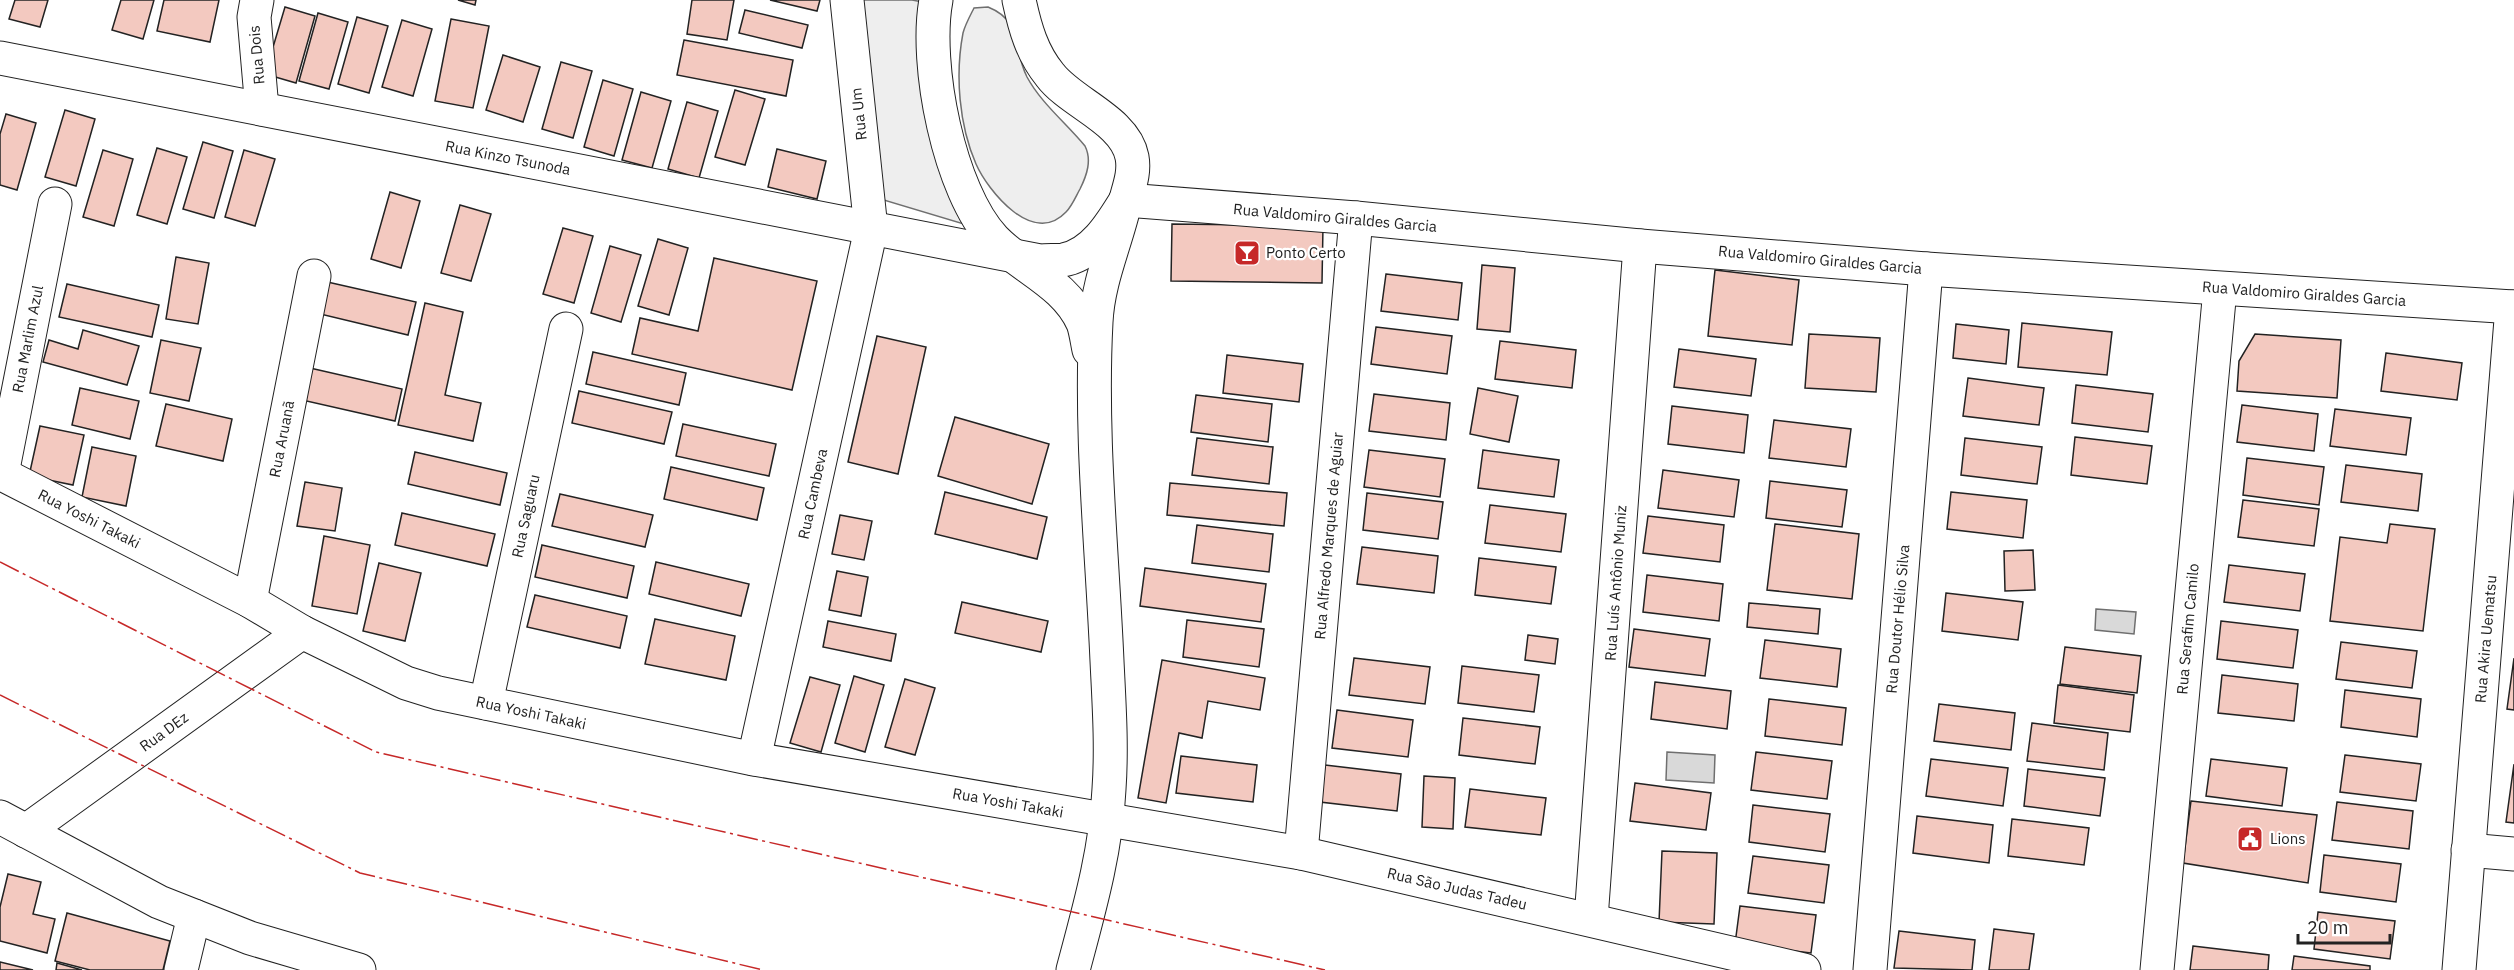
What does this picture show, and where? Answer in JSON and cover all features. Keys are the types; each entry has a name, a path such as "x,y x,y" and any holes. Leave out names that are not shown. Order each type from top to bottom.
{"street":[{"name":"Rua Dois","path":"257,0 254,18 262,110"},
{"name":"Rua Um","path":"847,0 871,229"},
{"path":"936,0 932,35 937,99 963,187 985,228 1016,257 1041,275 1074,307 1084,325 1094,372"},
{"path":"1019,0 1029,42 1051,78 1111,124 1131,154 1133,171 1097,302 1094,372 1110,744 1107,820 1097,879 1073,970"},
{"name":"Rua Kinzo Tsunoda","path":"0,58 1040,261 1065,260 1083,252 1112,223 1126,200"},
{"name":"Rua Valdomiro Giraldes Garcia","path":"1126,200 1356,218 1640,246 1926,269 2513,307"},
{"name":"Rua Marlim Azul","path":"1,474 55,204"},
{"name":"Rua Alfredo Marques de Aguiar","path":"1301,853 1356,218"},
{"name":"Rua Cambeva","path":"754,759 871,229"},
{"name":"Rua Luís Antônio Muniz","path":"1591,919 1640,246"},
{"name":"Rua Doutor Hélio Silva","path":"1869,970 1926,269"},
{"name":"Rua Aruanã","path":"250,601 314,276"},
{"name":"Rua Serafim Camilo","path":"2157,970 2220,289"},
{"name":"Rua Akira Uematsu","path":"2459,970 2468,850 2504,549 2513,307"},
{"name":"Rua Saguaru","path":"486,704 566,329"},
{"name":"Rua Yoshi Takaki","path":"1,474 250,601 302,632 406,683 486,704 754,759 1107,820"},
{"name":"Rua DEz","path":"13,824 302,632"},
{"name":"Rua São Judas Tadeu","path":"1107,820 1301,853 1804,970"},
{"path":"13,824 129,887 194,916 249,938 359,970"},
{"path":"2468,850 2514,854"},
{"path":"181,970 194,916"}],"shaded area":[{"path":"854,0 912,0 928,3 977,228 877,198"},
{"path":"988,7 999,13 1012,27 1027,77 1046,104 1087,151 1088,168 1080,189 1068,210 1053,221 1040,223 1026,219 1013,211 990,188 970,149 960,100 961,49 964,30 974,8"},
{"path":"2096,609 2136,612 2134,634 2095,630"},
{"path":"1667,752 1715,755 1714,783 1666,780"}],"building":[{"path":"15,0 48,0 40,27 9,19"},
{"path":"121,0 154,0 143,39 112,30"},
{"path":"164,0 219,0 210,42 157,31"},
{"path":"458,0 476,0 475,5"},
{"path":"692,0 734,0 727,40 687,34"},
{"path":"770,0 820,0 817,11"},
{"path":"285,7 315,16 296,83 265,74"},
{"path":"745,10 808,25 802,48 739,33"},
{"path":"318,13 348,22 329,89 299,81"},
{"path":"357,17 388,26 369,93 338,84"},
{"path":"451,19 489,26 473,108 435,101"},
{"path":"402,20 432,29 413,96 382,87"},
{"path":"684,40 793,60 786,96 677,75"},
{"path":"503,55 540,67 523,122 486,110"},
{"path":"561,62 592,71 573,138 542,129"},
{"path":"603,80 633,89 614,156 584,147"},
{"path":"735,90 765,99 745,165 715,157"},
{"path":"641,92 671,101 652,168 622,160"},
{"path":"687,102 718,111 699,178 668,169"},
{"path":"65,110 95,119 76,186 45,177"},
{"path":"6,114 36,123 17,190 0,185 0,134"},
{"path":"203,142 233,151 214,218 183,209"},
{"path":"157,148 187,157 167,224 137,215"},
{"path":"777,149 826,161 817,199 768,187"},
{"path":"103,150 133,159 114,226 83,217"},
{"path":"244,150 275,159 255,226 225,217"},
{"path":"390,192 420,201 401,268 371,259"},
{"path":"460,205 491,214 471,281 441,273"},
{"name":"Ponto Certo","path":"1172,224 1323,226 1322,283 1171,281"},
{"path":"563,228 593,236 574,303 543,294"},
{"path":"658,239 688,248 669,315 638,306"},
{"path":"610,246 641,255 621,322 591,313"},
{"path":"176,257 209,263 198,324 166,319"},
{"path":"714,258 817,281 792,390 632,354 640,318 698,331"},
{"path":"1482,265 1515,268 1510,332 1477,329"},
{"path":"1715,270 1799,280 1792,345 1708,336"},
{"path":"1386,274 1462,283 1458,320 1381,311"},
{"path":"323,281 416,302 408,335 316,313"},
{"path":"67,284 159,305 152,337 59,317"},
{"path":"425,303 463,312 445,395 481,403 473,441 398,425"},
{"path":"2022,323 2112,332 2107,375 2018,367"},
{"path":"1956,324 2009,330 2006,364 1953,358"},
{"path":"1376,327 1452,336 1447,374 1371,364"},
{"path":"83,330 139,346 127,385 43,362 49,340 78,349"},
{"path":"1809,334 1880,338 1876,392 1805,388"},
{"path":"2255,334 2341,340 2337,398 2237,391 2239,361"},
{"path":"877,336 926,347 898,474 848,462"},
{"path":"161,340 201,348 189,401 150,393"},
{"path":"1500,341 1576,350 1572,388 1495,379"},
{"path":"1679,349 1756,359 1751,396 1674,387"},
{"path":"593,352 686,373 679,405 586,384"},
{"path":"2386,353 2462,363 2457,400 2381,391"},
{"path":"1227,355 1303,364 1299,402 1223,393"},
{"path":"310,368 402,389 395,421 302,400"},
{"path":"1968,378 2044,388 2039,425 1963,416"},
{"path":"2076,385 2153,394 2148,432 2072,423"},
{"path":"80,388 139,401 130,439 72,425"},
{"path":"1478,388 1518,396 1509,442 1470,434"},
{"path":"579,391 672,412 664,444 572,423"},
{"path":"1374,394 1450,403 1446,440 1369,431"},
{"path":"1196,395 1272,404 1268,442 1191,432"},
{"path":"166,404 232,419 223,461 156,446"},
{"path":"2242,405 2318,414 2314,451 2237,442"},
{"path":"1672,406 1748,415 1744,453 1668,444"},
{"path":"2335,409 2411,418 2406,455 2330,446"},
{"path":"955,417 1049,444 1032,504 938,476"},
{"path":"1774,420 1851,429 1846,467 1769,458"},
{"path":"683,424 776,444 769,476 676,456"},
{"path":"40,426 84,435 73,485 29,476"},
{"path":"2075,437 2152,446 2147,484 2071,475"},
{"path":"1197,438 1273,447 1269,484 1192,475"},
{"path":"1965,438 2042,447 2037,484 1961,475"},
{"path":"92,447 136,456 126,506 82,497"},
{"path":"1369,450 1445,459 1440,497 1364,487"},
{"path":"1483,450 1559,460 1554,497 1478,488"},
{"path":"415,452 507,473 500,505 408,484"},
{"path":"2247,458 2324,467 2319,505 2243,495"},
{"path":"2346,465 2422,474 2418,511 2341,502"},
{"path":"671,467 764,488 757,520 664,499"},
{"path":"1663,470 1739,480 1734,517 1658,508"},
{"path":"1770,481 1847,490 1842,527 1766,518"},
{"path":"305,482 342,488 335,531 297,526"},
{"path":"1170,483 1287,493 1284,526 1167,515"},
{"path":"945,492 1047,517 1037,559 935,534"},
{"path":"1951,492 2027,500 2023,538 1947,529"},
{"path":"1367,493 1443,502 1438,539 1363,530"},
{"path":"560,494 653,515 645,547 552,526"},
{"path":"2243,500 2319,509 2314,546 2238,537"},
{"path":"1490,505 1566,514 1561,552 1485,543"},
{"path":"402,513 495,534 487,566 395,545"},
{"path":"840,515 872,521 864,560 832,554"},
{"path":"1648,516 1724,525 1720,562 1643,553"},
{"path":"1775,524 1859,534 1852,599 1767,590"},
{"path":"2390,524 2435,529 2423,631 2330,621 2340,537 2387,543"},
{"path":"1197,525 1273,534 1269,572 1192,563"},
{"path":"324,536 370,545 357,614 312,606"},
{"path":"542,545 634,566 627,598 535,577"},
{"path":"1362,547 1438,556 1434,593 1357,584"},
{"path":"2033,550 2035,590 2005,591 2004,551"},
{"path":"1479,558 1556,567 1551,604 1475,595"},
{"path":"656,562 749,584 741,616 649,594"},
{"path":"379,563 421,573 405,641 363,631"},
{"path":"2229,565 2305,574 2300,611 2224,602"},
{"path":"1145,568 1266,584 1261,622 1140,606"},
{"path":"837,571 868,577 861,616 829,610"},
{"path":"1647,575 1723,584 1719,621 1643,612"},
{"path":"1946,593 2023,602 2018,640 1942,631"},
{"path":"535,595 627,616 620,648 527,627"},
{"path":"962,602 1048,621 1041,652 955,633"},
{"path":"1749,603 1820,609 1818,634 1747,627"},
{"path":"655,619 735,636 726,680 645,664"},
{"path":"1187,620 1264,629 1259,667 1183,657"},
{"path":"828,621 896,634 891,661 823,647"},
{"path":"2221,621 2298,630 2293,668 2217,659"},
{"path":"1634,629 1710,639 1705,676 1629,667"},
{"path":"1528,635 1558,639 1555,664 1525,660"},
{"path":"1765,640 1841,649 1837,687 1760,678"},
{"path":"2341,642 2417,651 2412,688 2336,679"},
{"path":"2065,647 2141,656 2137,693 2060,684"},
{"path":"1354,658 1430,667 1425,704 1349,695"},
{"path":"2514,658 2514,710 2507,709"},
{"path":"1162,660 1265,678 1260,710 1208,701 1202,738 1179,733 1166,803 1138,798"},
{"path":"1462,666 1539,675 1534,712 1458,703"},
{"path":"2222,675 2298,684 2294,721 2218,713"},
{"path":"854,676 884,685 865,752 835,743"},
{"path":"810,677 840,685 821,752 790,743"},
{"path":"905,679 935,688 915,755 885,747"},
{"path":"1655,682 1731,691 1727,729 1651,719"},
{"path":"2058,685 2134,695 2130,732 2054,723"},
{"path":"2345,690 2421,699 2417,737 2341,727"},
{"path":"1769,699 1846,708 1842,745 1765,736"},
{"path":"1939,704 2015,713 2011,750 1934,741"},
{"path":"1337,710 1413,720 1408,757 1332,748"},
{"path":"1463,718 1540,727 1535,764 1459,755"},
{"path":"2032,723 2108,733 2104,770 2027,761"},
{"path":"1756,752 1832,761 1827,799 1751,790"},
{"path":"2345,755 2421,764 2416,801 2340,792"},
{"path":"1181,756 1257,765 1253,802 1176,793"},
{"path":"1931,759 2008,768 2003,806 1926,796"},
{"path":"2211,759 2287,768 2282,806 2206,796"},
{"path":"2514,764 2514,823 2506,822"},
{"path":"1325,765 1401,774 1397,811 1320,802"},
{"path":"2028,769 2105,778 2100,816 2024,806"},
{"path":"1424,776 1455,778 1453,829 1422,827"},
{"path":"1635,783 1711,793 1706,830 1630,821"},
{"path":"1470,789 1546,798 1541,835 1465,827"},
{"name":"Lions","path":"2191,801 2317,815 2308,883 2183,863"},
{"path":"2337,802 2413,811 2409,849 2332,840"},
{"path":"1753,805 1830,814 1825,852 1749,842"},
{"path":"1917,816 1993,825 1989,863 1913,853"},
{"path":"2012,819 2089,828 2084,865 2008,856"},
{"path":"1662,851 1717,853 1714,924 1659,922"},
{"path":"2324,855 2401,864 2396,902 2320,892"},
{"path":"1753,856 1829,865 1824,903 1748,893"},
{"path":"8,874 41,882 33,914 55,919 47,953 0,941 0,907"},
{"path":"1740,906 1816,915 1811,953 1735,944"},
{"path":"2318,912 2395,921 2390,959 2314,949"},
{"path":"67,913 170,941 163,970 90,970 55,961"},
{"path":"1994,929 2034,934 2029,970 1989,970"},
{"path":"1899,931 1975,940 1972,970 1894,968"},
{"path":"2193,946 2269,955 2268,970 2190,970"},
{"path":"2294,956 2370,966 2370,970 2292,970"},
{"path":"0,962 33,970 0,970"},
{"path":"57,963 82,970 56,970"}],"power":[{"path":"0,562 376,752 1325,970"},
{"path":"0,695 360,873 763,970"}],"place":[{"name":"Ponto Certo","path":"1247,253"},
{"name":"Lions","path":"2250,839"}]}
